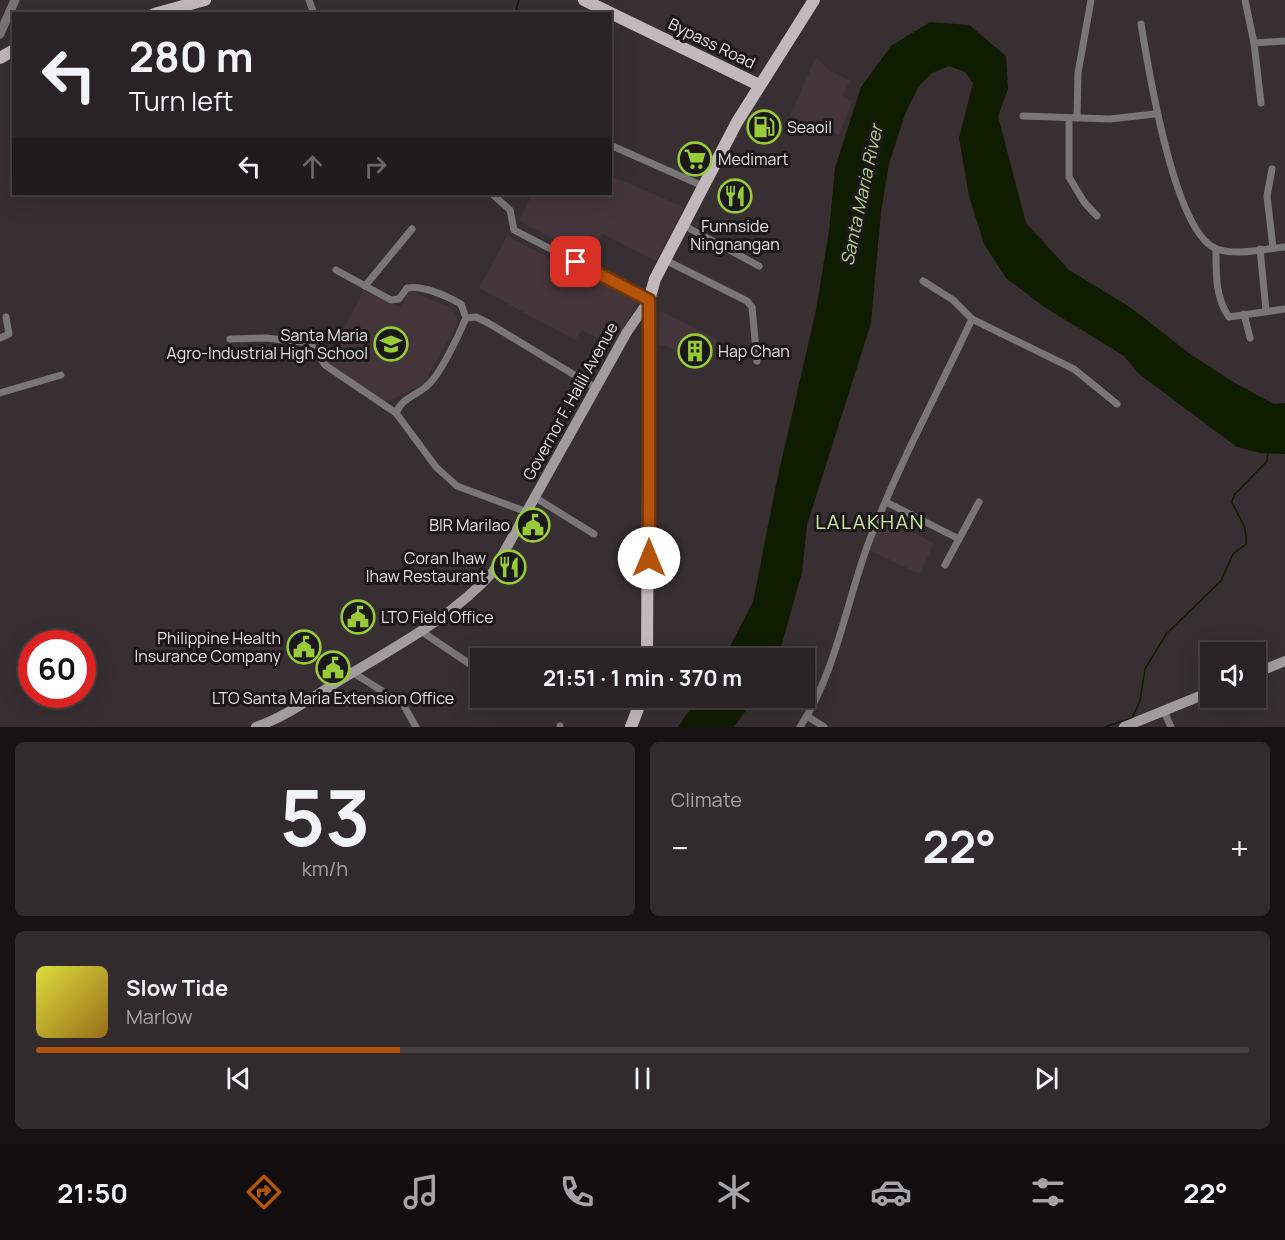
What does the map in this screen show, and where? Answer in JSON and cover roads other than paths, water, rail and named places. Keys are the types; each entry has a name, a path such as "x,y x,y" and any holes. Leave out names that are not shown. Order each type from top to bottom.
{"main road":[{"path":"161,12 205,0"},
{"name":"Bypass Road","path":"584,0 609,12"},
{"name":"Governor F. Halili Avenue","path":"256,727 421,631 458,606 488,577 537,498 638,313 649,300 655,279 759,85 814,0"},
{"name":"Bypass Road","path":"612,14 759,85"},
{"path":"647,648 649,300"},
{"path":"1266,669 1285,661"},
{"path":"1124,727 1200,696"},
{"path":"631,727 638,708"}],"street":[{"path":"0,34 15,0"},
{"path":"1092,0 1078,73 1069,177 1083,202 1096,216"},
{"path":"1245,0 1254,43 1261,103"},
{"path":"1141,24 1155,114 1190,219 1205,243 1216,249 1230,252 1285,246"},
{"path":"1254,43 1285,41"},
{"path":"1023,116 1110,119 1155,114"},
{"path":"612,146 703,186"},
{"path":"1272,170 1267,196 1273,248"},
{"path":"493,195 510,210 514,230 649,300"},
{"path":"683,225 759,266"},
{"path":"364,286 412,229"},
{"path":"1216,249 1216,278 1221,306 1229,317 1285,309"},
{"path":"1260,249 1266,310"},
{"path":"665,260 747,301 752,307 756,361"},
{"path":"336,270 394,301 407,288 429,290 461,304 466,318 430,383 401,402 396,413"},
{"path":"923,280 953,300 972,319 1074,369 1117,404"},
{"path":"1244,314 1250,338"},
{"path":"466,318 476,317 490,324 596,388"},
{"path":"0,338 9,334 6,318"},
{"path":"800,727 833,656 869,540 972,319"},
{"path":"230,339 266,338 310,344 325,365 396,413 436,467 457,486 527,512"},
{"path":"0,393 61,375"},
{"path":"537,498 594,534"},
{"path":"886,502 959,539"},
{"path":"945,565 979,502"},
{"path":"421,631 470,664"},
{"path":"352,672 403,704 416,727"},
{"path":"1164,711 1171,727"},
{"path":"807,716 824,727"}],"water":[{"name":"Santa Maria River","path":"930,22 969,25 1006,56 1008,89 998,116 1026,223 1069,270 1130,307 1190,354 1235,383 1274,404 1285,403 1285,454 1260,453 1237,447 1139,374 1124,356 1046,308 1006,278 984,244 969,196 959,138 973,83 965,72 949,66 932,73 919,86 905,114 889,164 881,212 871,323 807,525 802,572 781,648 729,648 753,602 777,480 816,310 829,231 835,168 861,87 891,46"},
{"path":"691,708 748,708 734,727 678,727"}],"waterway":[{"path":"516,12 519,0"},
{"path":"1105,727 1132,718 1140,701 1145,669 1167,633 1221,581 1233,554 1246,544 1244,527 1232,502 1234,495 1267,461 1268,453"}],"place":[{"name":"Seaoil","path":"764,127"},
{"name":"Medimart","path":"695,159"},
{"name":"Funnside Ningnangan","path":"735,196"},
{"name":"Santa Maria Agro-Industrial High School","path":"391,344"},
{"name":"Hap Chan","path":"695,351"},
{"name":"BIR Marilao","path":"533,525"},
{"name":"Coran Ihaw Ihaw Restaurant","path":"509,567"},
{"name":"LTO Field Office","path":"358,617"},
{"name":"Philippine Health Insurance Company","path":"304,647"},
{"name":"LTO Santa Maria Extension Office","path":"333,668"}],"district":[{"name":"LALAKHAN","path":"870,521"}]}
